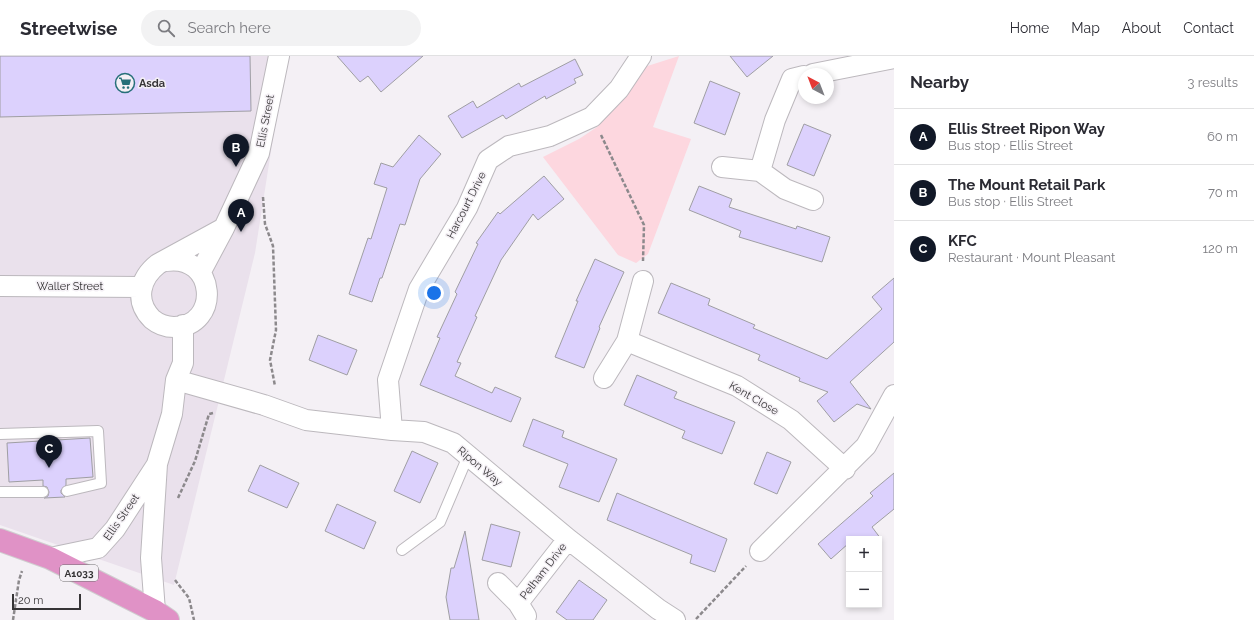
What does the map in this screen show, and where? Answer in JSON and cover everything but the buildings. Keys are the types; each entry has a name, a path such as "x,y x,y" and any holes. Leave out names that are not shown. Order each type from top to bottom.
{"highway":[{"name":"A1033","path":"0,540 50,558 162,616"}],"street":[{"name":"Ellis Street","path":"200,273 224,228 259,153 278,56"},
{"name":"Harcourt Drive","path":"392,430 388,380 419,289 467,208 488,160 509,146 550,136 592,117 619,89 641,56"},
{"path":"834,70 894,58"},
{"path":"760,171 775,120 792,79 798,78"},
{"path":"722,167 760,171 785,189 813,200"},
{"path":"166,261 184,262 200,273 206,285 205,305 195,320 183,326 177,327 163,325 155,321 145,310 141,302 141,287 150,270 224,228"},
{"path":"604,378 627,342 643,281"},
{"name":"Waller Street","path":"0,286 141,287"},
{"path":"163,325 179,372"},
{"name":"Ellis Street","path":"162,616 151,558 157,464 172,414 179,372 183,326"},
{"name":"Kent Close","path":"627,342 737,386 791,420 845,469"},
{"name":"Ripon Way","path":"179,372 306,420 392,430 424,432 453,444 568,539 675,620"},
{"path":"760,551 845,469 866,446 894,395"},
{"name":"Ellis Street","path":"50,558 98,548 116,529 157,464"},
{"name":"Pelham Drive","path":"498,583 522,610 568,539"}],"lane":[{"path":"0,434 98,431 101,483 66,491"},
{"path":"402,550 440,522 468,456"},
{"path":"0,492 44,492"}],"path":[{"path":"592,117 644,225 643,281"},
{"path":"696,620 760,551"}],"shaded area":[{"path":"0,56 286,56 255,253 174,585 0,525"},
{"path":"679,56 653,127 691,139 648,254 636,263 618,255 543,157 579,139 597,127 618,101 641,68"}],"place":[{"name":"Asda","path":"125,83"},
{"name":"The Mount Retail Park","path":"236,167"},
{"name":"Ellis Street Ripon Way","path":"241,232"},
{"name":"KFC","path":"49,468"}]}
